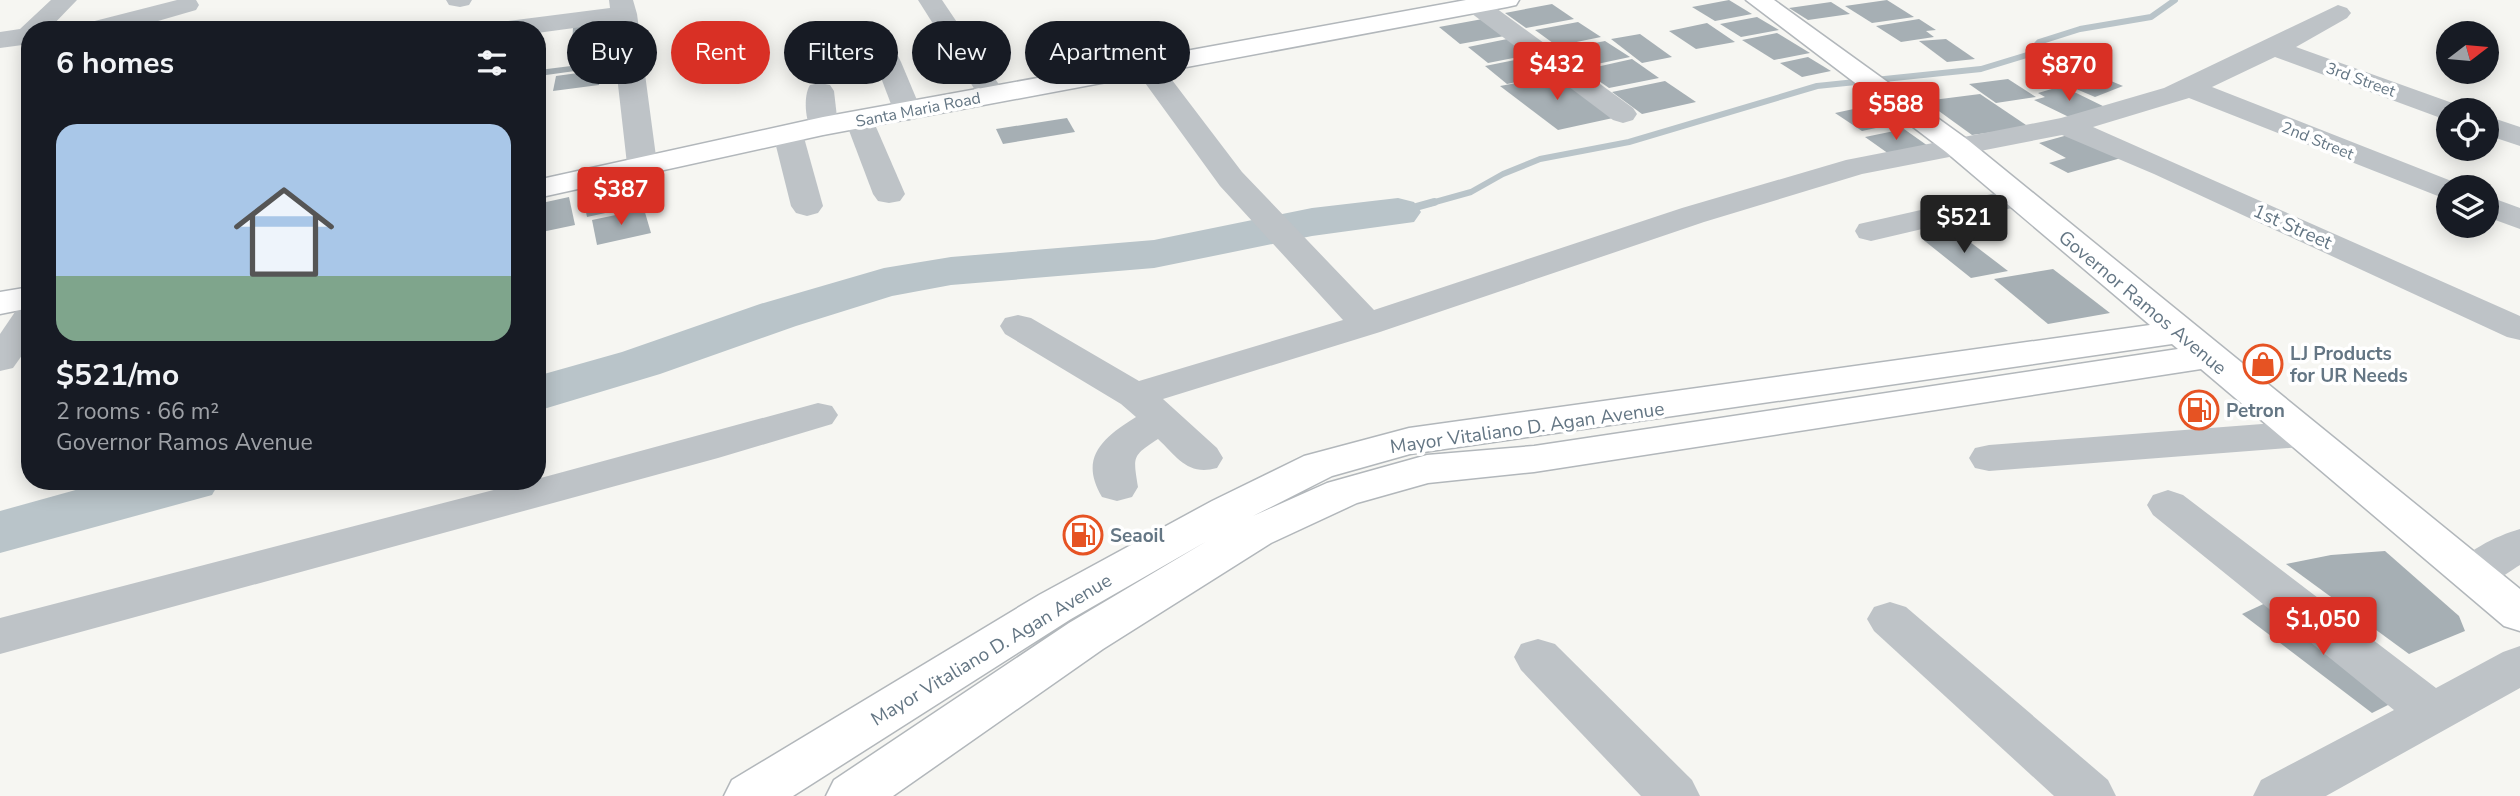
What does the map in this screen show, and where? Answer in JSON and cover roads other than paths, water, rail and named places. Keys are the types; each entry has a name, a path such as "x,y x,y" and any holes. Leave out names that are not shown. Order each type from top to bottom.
{"main road":[{"name":"Santa Maria Road","path":"1190,57 1507,0"},
{"name":"Governor Ramos Avenue","path":"1758,0 1957,146 2520,614"},
{"name":"Santa Maria Road","path":"546,187 823,126 1048,84"},
{"path":"0,303 21,299"},
{"name":"Mayor Vitaliano D. Agan Avenue","path":"750,796 1055,607 1227,511 1318,466 1418,455 1534,459 2195,344"},
{"name":"Mayor Vitaliano D. Agan Avenue","path":"852,796 1086,636 1256,532 1418,455"},
{"path":"914,695 951,728"}],"street":[{"path":"40,21 65,0"},
{"path":"930,0 992,95"},
{"path":"131,21 187,5"},
{"path":"1476,5 1623,114"},
{"path":"546,22 622,7 642,164"},
{"path":"1117,487 1114,459 1148,407 1367,324 1693,215 1857,166 2065,126 2189,88 2274,48 2338,13"},
{"name":"3rd Street","path":"2274,48 2436,107"},
{"path":"897,84 908,111"},
{"path":"1160,84 1231,179 1367,324"},
{"name":"2nd Street","path":"2189,88 2436,186"},
{"path":"820,91 823,126"},
{"path":"2499,122 2520,113"},
{"path":"859,120 889,194"},
{"name":"1st Street","path":"2065,126 2165,168 2520,329"},
{"path":"2499,129 2520,137"},
{"path":"788,134 807,206"},
{"path":"1871,231 2018,197"},
{"path":"2499,211 2520,219"},
{"path":"1018,326 1148,407 1203,458"},
{"path":"0,360 21,330"},
{"path":"0,636 704,449 818,415"},
{"path":"1989,458 2301,434"},
{"path":"2168,505 2432,713"},
{"path":"2472,573 2520,544"},
{"path":"1890,619 2090,796"},
{"path":"1538,657 1674,796"},
{"path":"2279,796 2520,666"}],"waterway":[{"path":"1428,204 1471,192 1503,174 1540,159 1629,142 1817,86 1981,69 2027,55 2039,42 2080,29 2151,17 2175,0"},
{"path":"1398,212 1434,202"},
{"path":"546,391 884,283 951,271 1154,254 1312,222 1398,212"},
{"path":"0,532 155,490"}],"place":[{"name":"LJ Products for UR Needs","path":"2263,364"},
{"name":"Petron","path":"2199,410"},
{"name":"Seaoil","path":"1083,535"}]}
